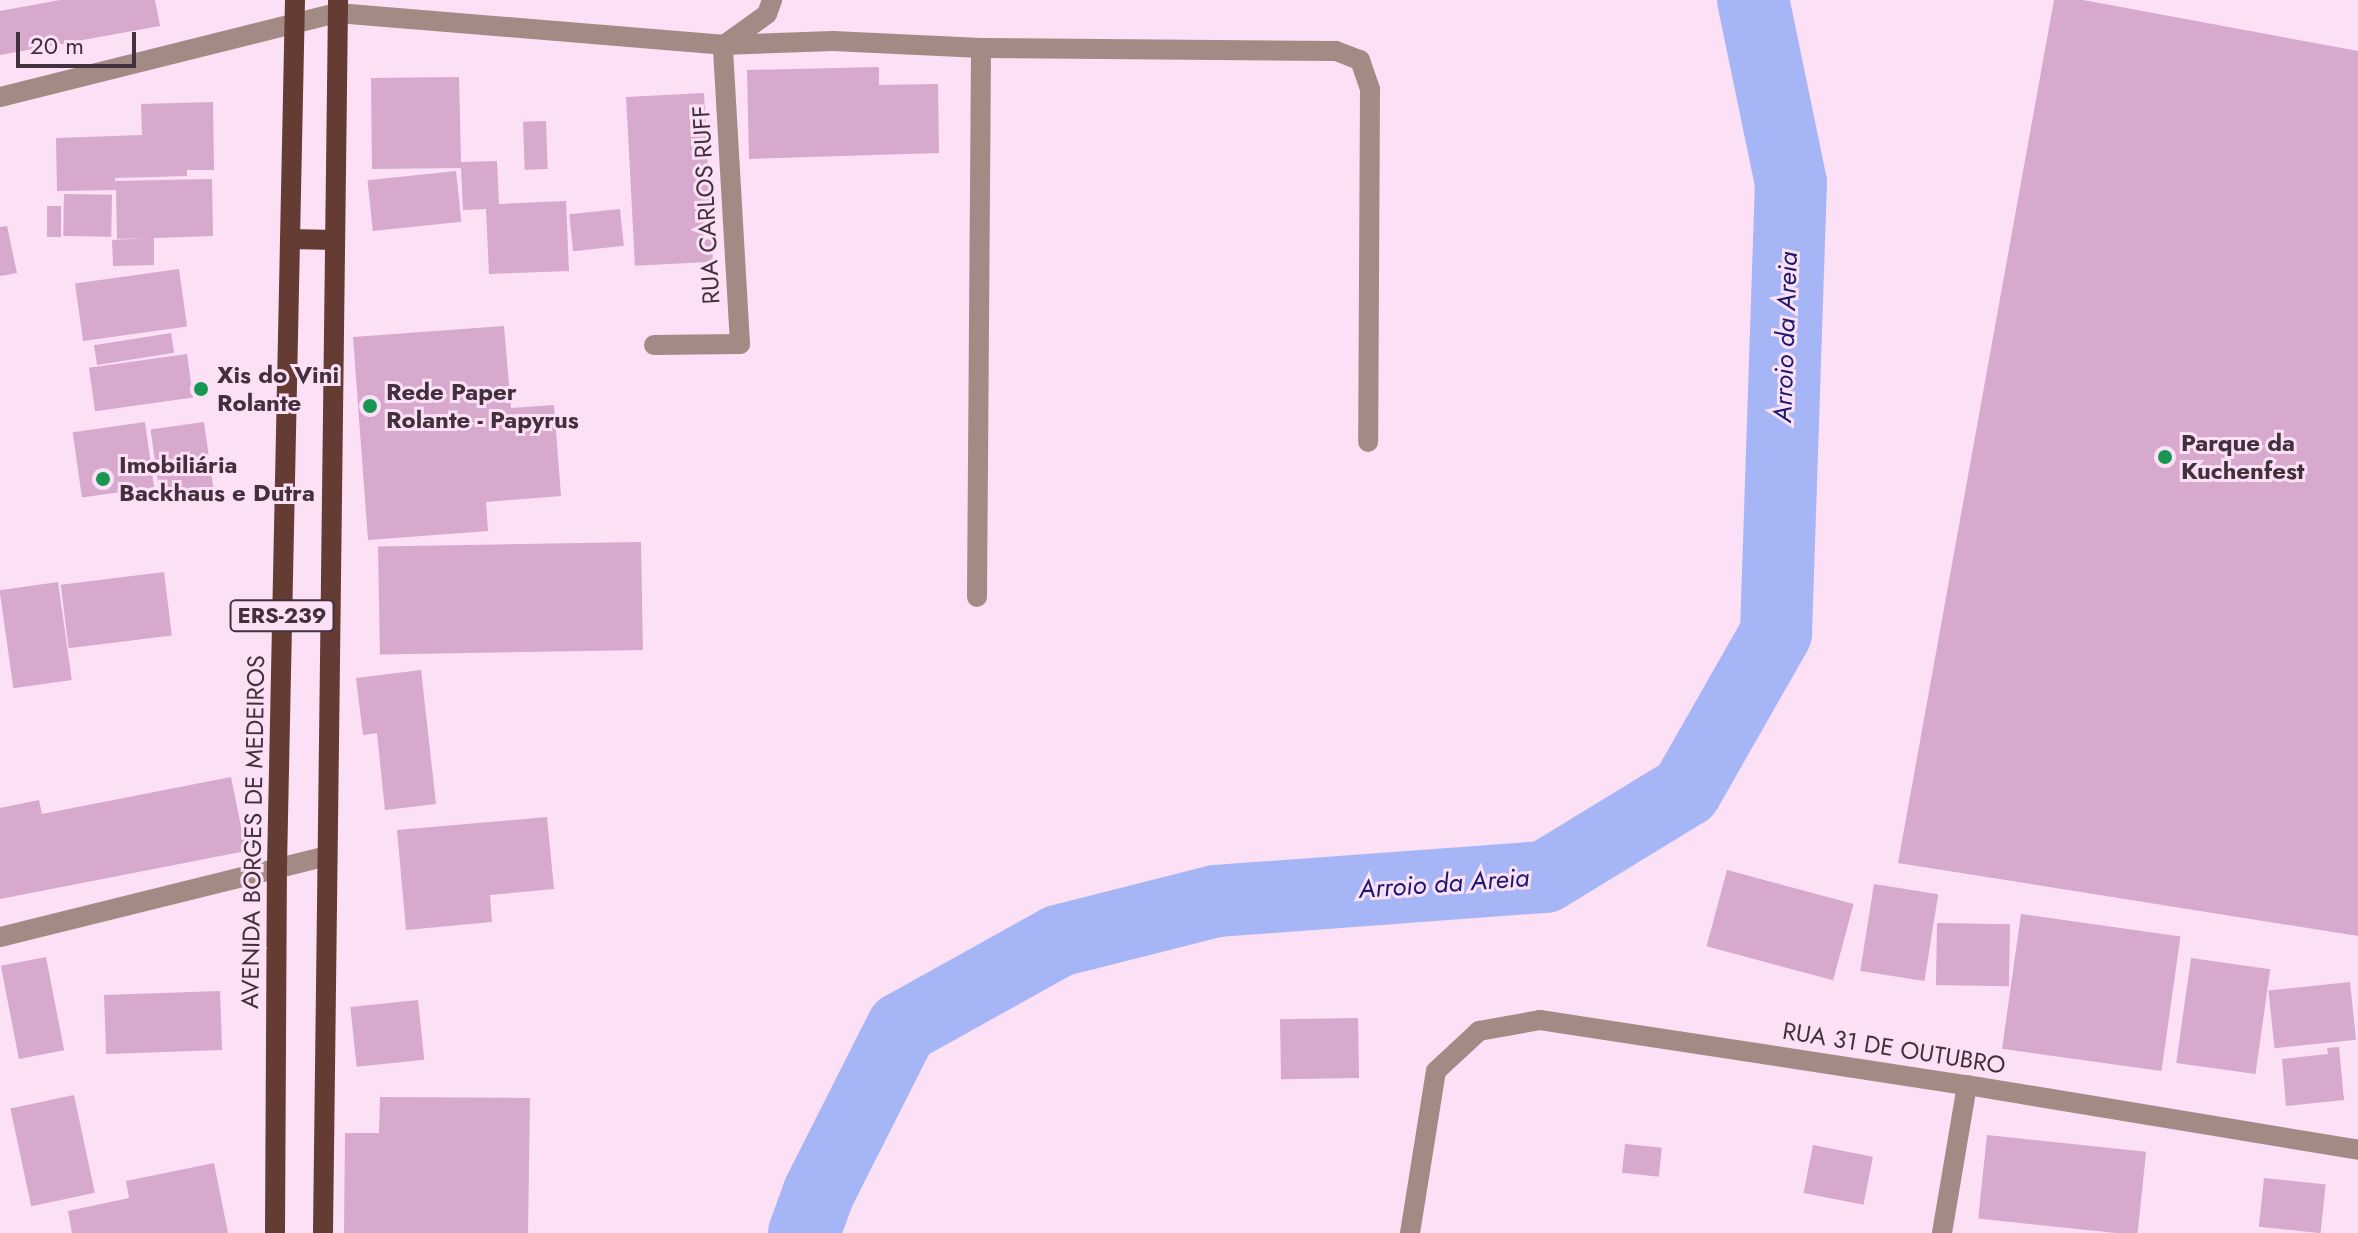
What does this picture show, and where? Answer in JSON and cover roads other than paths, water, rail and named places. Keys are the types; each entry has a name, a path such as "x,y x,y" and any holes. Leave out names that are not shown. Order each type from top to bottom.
{"main road":[{"name":"AVENIDA BORGES DE MEDEIROS","path":"275,1233 277,866 295,0"},
{"name":"ERS-239","path":"323,1233 337,6"},
{"path":"290,239 335,240"}],"street":[{"path":"723,45 767,14 772,0"},
{"path":"0,97 295,24 337,6 723,45 833,41 981,48 1336,51 1360,60 1370,89 1368,442"},
{"name":"RUA CARLOS RUFF","path":"654,345 740,344 723,45"},
{"path":"977,597 981,48"},
{"path":"0,937 327,856"},
{"name":"RUA 31 DE OUTUBRO","path":"1410,1233 1436,1071 1479,1031 1540,1020 1967,1085 2358,1150"},
{"path":"1942,1233 1967,1085"}],"waterway":[{"name":"Arroio da Areia","path":"804,1233 819,1192 902,1028 1058,941 1216,901 1545,877 1686,791 1776,633 1791,183 1753,0"}],"place":[{"name":"Xis do Vini Rolante","path":"201,389"},
{"name":"Rede Paper Rolante - Papyrus","path":"370,406"},
{"name":"Parque da Kuchenfest","path":"2165,457"},
{"name":"Imobiliária Backhaus e Dutra","path":"103,479"}]}
